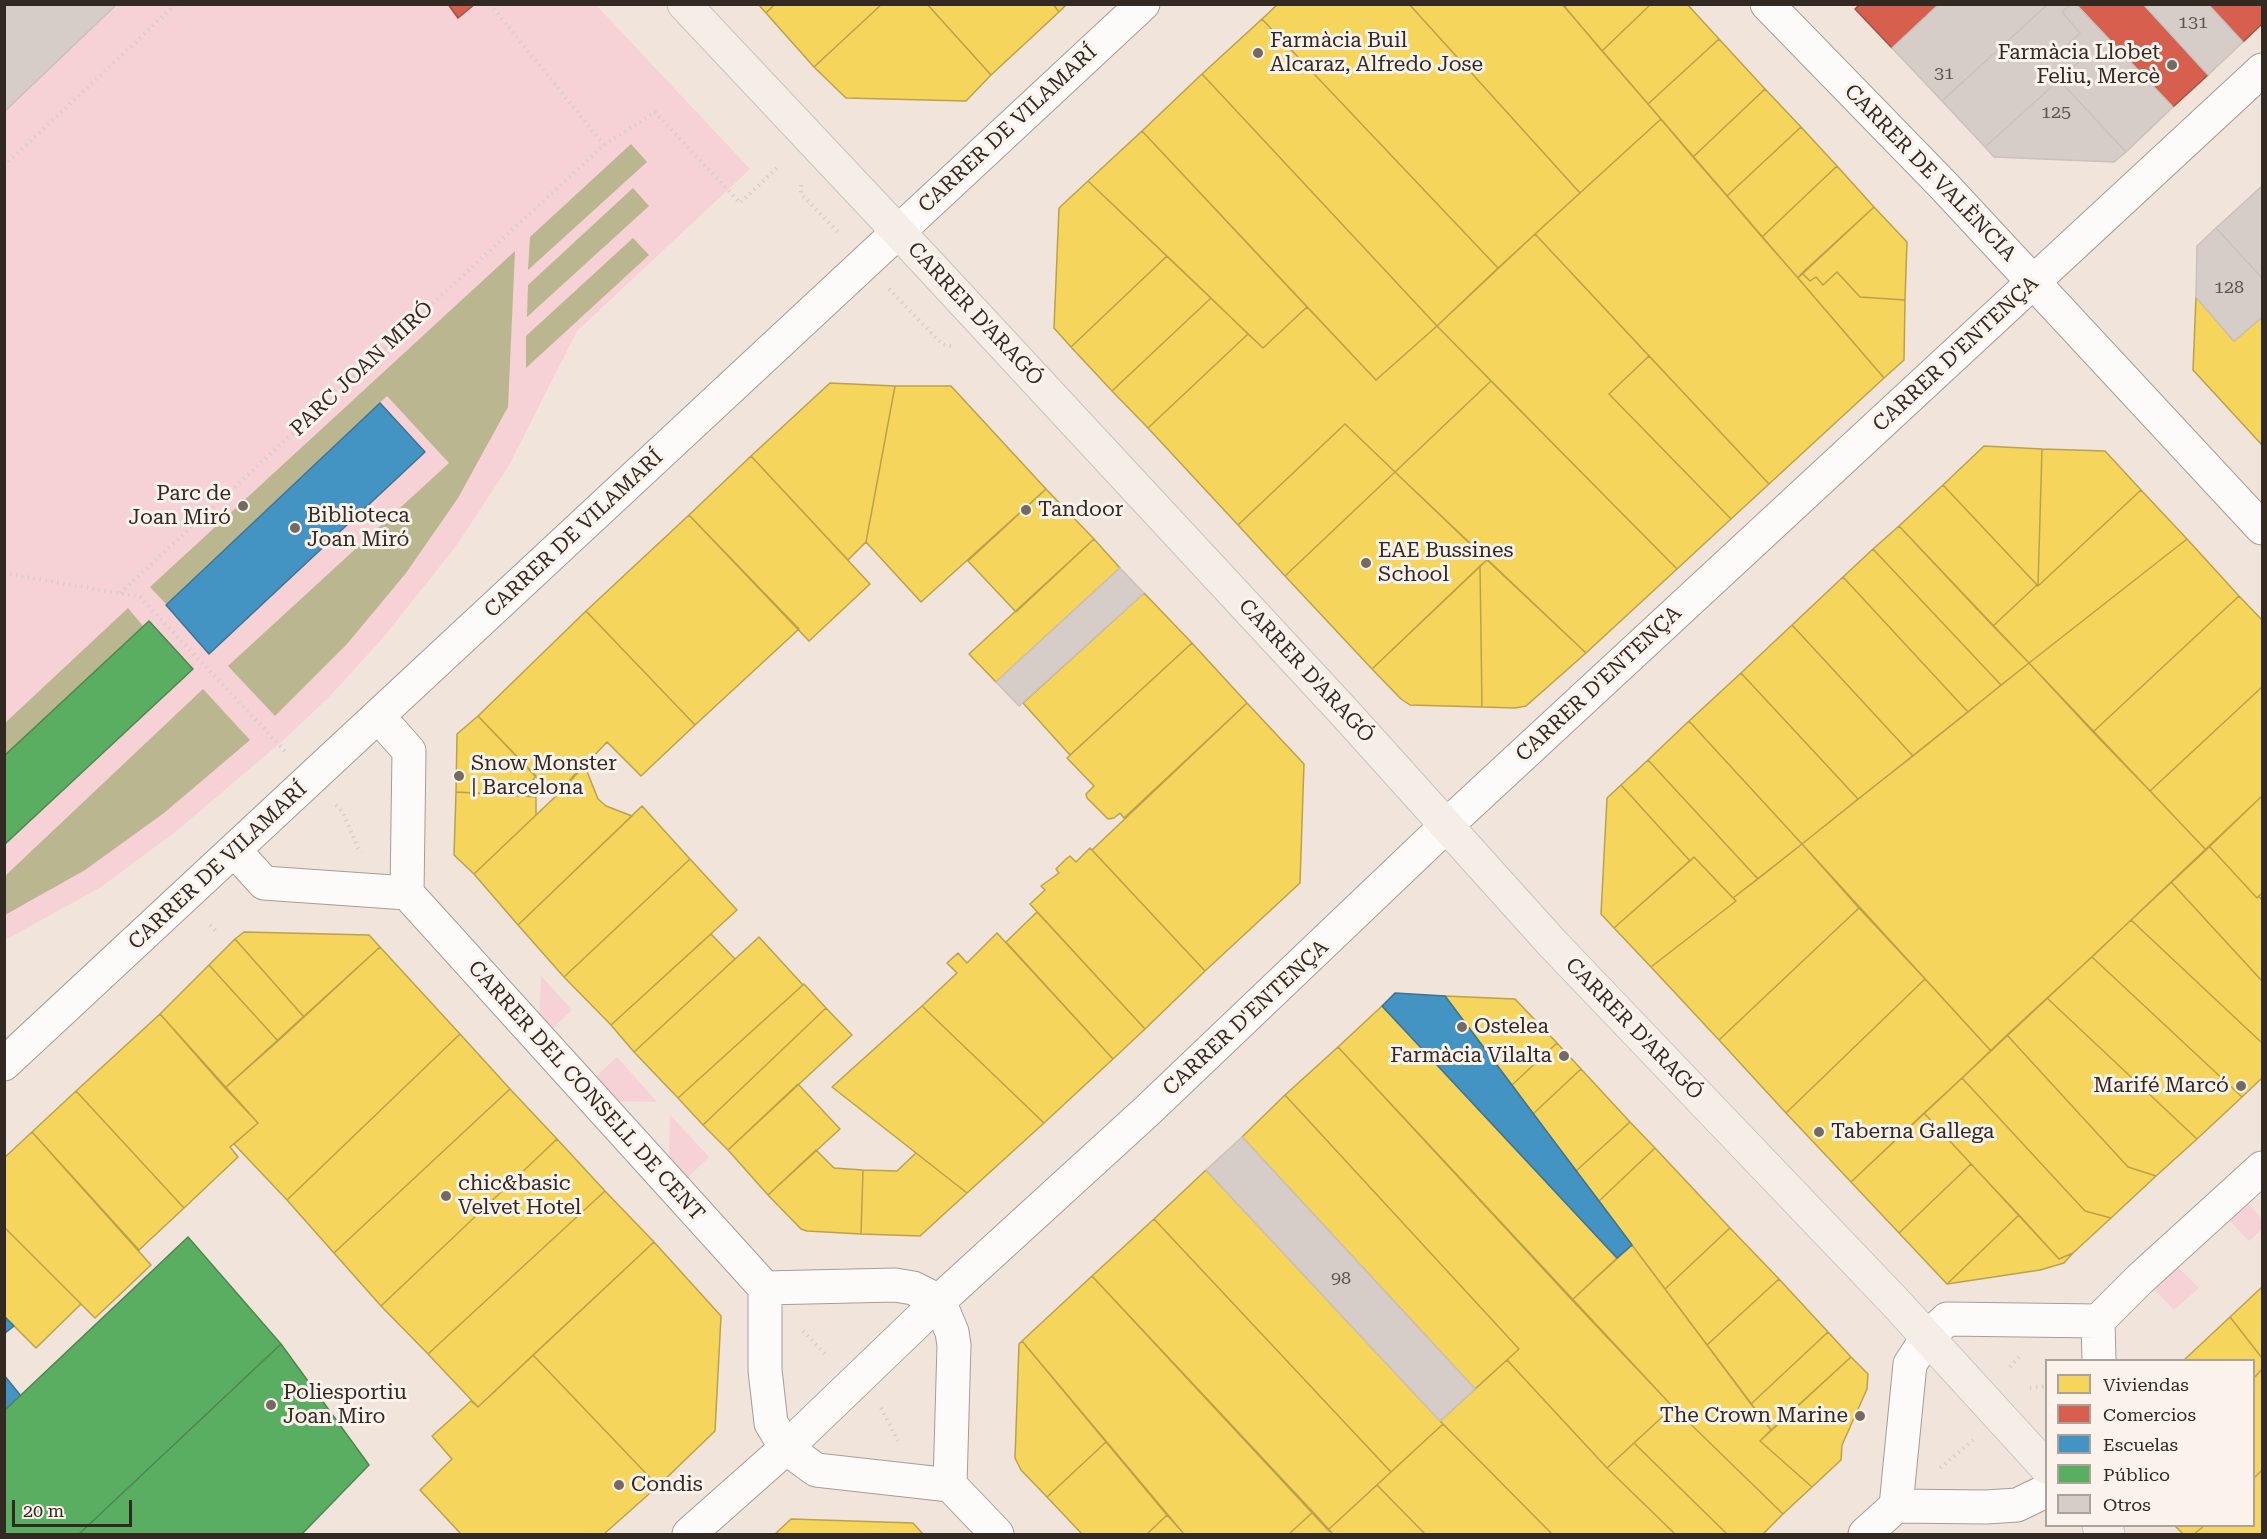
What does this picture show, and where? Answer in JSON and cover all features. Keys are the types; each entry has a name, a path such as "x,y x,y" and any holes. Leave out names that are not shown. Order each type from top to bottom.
{"main road":[{"name":"CARRER D'ARAGÓ","path":"684,4 1345,713 1559,951 1888,1294 2045,1466"}],"street":[{"name":"CARRER DE VILAMARÍ","path":"4,1064 1143,4"},
{"name":"CARRER DE VALÈNCIA","path":"1767,4 1944,186 2262,528"},
{"name":"CARRER D'ENTENÇA","path":"689,1534 786,1448 939,1300 1164,1095 1446,825 2262,70"},
{"path":"234,850 264,883 407,893 409,751 378,717"},
{"name":"CARRER DEL CONSELL DE CENT","path":"407,893 765,1288"},
{"path":"1865,1534 1896,1506 1910,1364 1927,1338 1947,1319 2098,1321 2140,1279 2262,1168"},
{"path":"950,1485 954,1346 952,1332 939,1300 913,1288 895,1286 765,1288 765,1370 771,1423 786,1448 816,1470 950,1485 997,1534"},
{"path":"2098,1321 2100,1359"},
{"path":"1896,1506 2017,1505 2045,1491"}],"path":[{"path":"4,166 176,4"},
{"path":"490,4 604,145"},
{"name":"PARC JOAN MIRÓ","path":"120,593 604,145 655,112 740,203 778,168"},
{"path":"4,573 140,597 291,757"},
{"path":"336,805 343,813"},
{"name":"CARRER DE VILAMARÍ","path":"210,925 216,931"},
{"path":"2030,1388 2045,1386"}],"shaded area":[{"name":"Parc de Joan Miró","path":"5,5 596,5 750,169 577,331 508,467 456,546 382,639 328,698 279,744 175,832 101,887 5,940"},
{"path":"631,144 647,162 528,270 530,237"},
{"path":"633,188 649,206 527,317 528,285"},
{"path":"633,238 649,255 526,368 526,336"},
{"path":"515,251 508,407 458,498 406,573 347,644 275,716 228,666 449,463 387,396 166,604 150,587"},
{"path":"128,608 143,626 5,755 5,723"},
{"path":"203,689 250,740 164,813 85,870 5,915 5,876"},
{"path":"541,976 572,1010 546,1035 539,1025"},
{"path":"617,1057 657,1102 608,1101 590,1082"},
{"path":"670,1115 709,1157 683,1182 669,1167"},
{"path":"2243,1198 2262,1219 2262,1229 2249,1241 2224,1215"},
{"path":"2174,1263 2199,1288 2174,1310 2149,1284"}],"building: Viviendas":[{"path":"758,4 775,4 766,13"},
{"path":"775,4 882,4 814,67 766,13"},
{"path":"882,4 927,4 991,75 966,101 846,98 814,67"},
{"path":"927,4 1053,4 1059,12 991,75"},
{"path":"1053,4 1067,4 1059,12"},
{"path":"1278,4 1409,4 1580,193 1498,268 1262,19"},
{"path":"1409,4 1562,4 1661,119 1580,193"},
{"path":"1568,4 1651,4 1602,51 1565,7"},
{"path":"1651,4 1687,4 1719,39 1648,104 1602,51"},
{"path":"1262,19 1498,268 1437,326 1202,74"},
{"path":"1719,39 1765,89 1693,157 1648,104"},
{"path":"1202,74 1437,326 1376,380 1142,131"},
{"path":"1765,89 1801,127 1727,196 1693,157"},
{"path":"1661,119 1884,378 1769,484 1535,234"},
{"path":"1801,127 1837,166 1762,237 1727,196"},
{"path":"1142,131 1307,307 1263,348 1088,181"},
{"path":"1837,166 1874,207 1798,278 1762,237"},
{"path":"1088,181 1167,256 1071,347 1054,328 1059,208"},
{"path":"1874,207 1907,242 1905,300 1860,297 1837,272 1823,285 1816,277 1810,281 1802,273"},
{"path":"1535,234 1649,356 1609,394 1731,519 1677,569 1437,326"},
{"path":"1167,256 1211,298 1112,391 1071,347"},
{"path":"1837,272 1860,297 1905,300 1904,360 1884,378 1798,278 1802,273 1810,281 1816,277 1823,285"},
{"path":"2196,297 2234,341 2262,317 2262,445 2193,370"},
{"path":"1211,298 1248,334 1148,428 1112,391"},
{"path":"1307,307 1376,380 1437,326 1491,381 1395,472 1345,424 1238,525 1148,428 1248,334 1263,348"},
{"path":"1649,356 1769,484 1731,519 1609,394"},
{"path":"1491,381 1677,569 1586,653 1395,472"},
{"path":"830,383 895,386 866,542 848,560 751,456"},
{"path":"895,386 951,386 1046,489 921,602 866,542"},
{"path":"1345,424 1395,472 1285,576 1238,525"},
{"path":"1984,446 2042,449 2038,586 1943,485"},
{"path":"2042,449 2105,451 2141,490 2038,586"},
{"path":"751,456 870,584 809,641 689,515"},
{"path":"1395,472 1487,560 1372,669 1285,576"},
{"path":"1943,485 2037,585 1993,626 1899,526"},
{"path":"1046,489 1094,539 1016,612 968,561"},
{"path":"2141,490 2187,539 2029,663 1993,626"},
{"path":"689,515 799,629 695,725 586,611"},
{"path":"1899,526 2029,663 2001,685 1873,549"},
{"path":"1094,539 1120,568 996,682 969,654"},
{"path":"2187,539 2239,596 2093,732 2029,663"},
{"path":"1873,549 2001,685 1968,712 1843,577"},
{"path":"1487,560 1586,653 1526,706 1482,707 1480,566"},
{"path":"1480,566 1482,707 1410,705 1401,699 1372,669"},
{"path":"1843,577 1968,712 1913,756 1792,625"},
{"path":"1144,593 1192,643 1070,755 1023,703"},
{"path":"2239,596 2262,620 2262,687 2150,791 2093,732"},
{"path":"586,611 695,725 641,776 607,742 555,797 478,716"},
{"path":"1792,625 1913,756 1858,799 1741,673"},
{"path":"1192,643 1247,703 1124,818 1120,813 1108,819 1087,798 1086,794 1094,786 1067,758"},
{"path":"2029,663 2206,850 1991,1051 1802,844"},
{"path":"1741,673 1858,799 1802,844 1689,721"},
{"path":"2262,687 2262,796 2206,850 2150,791"},
{"path":"1247,703 1304,764 1300,883 1205,971 1092,850"},
{"path":"478,716 536,776 533,780 531,796 456,792 457,734"},
{"path":"1689,721 1802,844 1758,879 1648,760"},
{"path":"1648,760 1758,879 1733,898 1694,857 1690,861 1621,785"},
{"path":"584,764 598,799 606,806 632,816 518,925 474,874 555,797"},
{"path":"1621,785 1690,861 1614,928 1601,914 1607,798"},
{"path":"456,792 536,797 536,815 474,874 454,855"},
{"path":"2262,796 2262,893 2257,898 2209,846"},
{"path":"642,806 690,859 564,977 518,925"},
{"path":"1802,844 1859,908 1719,1040 1651,967 1736,901 1733,898"},
{"path":"2209,846 2257,898 2259,896 2262,900 2262,981 2171,882"},
{"path":"1090,848 1205,971 1145,1029 1030,904 1045,890 1041,886 1059,873 1056,869 1066,859 1070,856 1076,862"},
{"path":"1694,857 1736,901 1651,967 1614,928"},
{"path":"690,859 737,910 611,1025 564,977"},
{"path":"2171,882 2262,981 2262,1043 2131,920"},
{"path":"1859,908 1925,979 1786,1113 1719,1040"},
{"path":"1037,912 1145,1029 1113,1059 1006,942"},
{"path":"2131,920 2262,1043 2262,1078 2242,1097 2092,957"},
{"path":"244,932 369,935 380,947 304,1017 235,939"},
{"path":"997,933 1113,1059 1044,1123 922,1006 957,973 947,963 958,953 967,963"},
{"path":"711,934 735,959 634,1052 611,1025"},
{"path":"759,937 803,985 678,1098 634,1052"},
{"path":"235,939 304,1017 278,1041 209,965"},
{"path":"380,947 460,1034 287,1200 234,1144 258,1123 225,1088"},
{"path":"2092,957 2242,1097 2197,1139 2047,998"},
{"path":"209,965 278,1041 225,1088 160,1014"},
{"path":"1925,979 1991,1051 1851,1182 1786,1113"},
{"path":"804,984 826,1008 703,1125 678,1098"},
{"path":"1445,996 1515,999 1557,1043 1512,1085"},
{"path":"2047,998 2197,1139 2156,1176 2128,1167 2007,1035"},
{"path":"922,1006 1044,1123 967,1193 832,1087"},
{"path":"1382,1006 1617,1258 1572,1300 1338,1047"},
{"path":"826,1008 852,1035 728,1150 703,1125"},
{"path":"160,1014 258,1123 230,1147 238,1157 184,1208 76,1091"},
{"path":"460,1034 510,1089 334,1253 287,1200"},
{"path":"2007,1035 2128,1167 2156,1176 2111,1218 2085,1211 1962,1078"},
{"path":"1557,1043 1581,1069 1533,1114 1512,1085"},
{"path":"1338,1047 1673,1407 1607,1468 1507,1360 1519,1349 1285,1095"},
{"path":"1581,1069 1630,1122 1576,1171 1533,1114"},
{"path":"1962,1078 2085,1211 2111,1218 2073,1253 2059,1259 1924,1113"},
{"path":"798,1084 840,1129 768,1195 728,1150"},
{"name":"chic&basic Velvet Hotel","path":"510,1089 557,1139 381,1306 334,1253"},
{"path":"76,1091 184,1208 139,1250 32,1132"},
{"path":"1285,1095 1519,1349 1475,1389 1242,1137"},
{"path":"1924,1113 1971,1164 1899,1233 1851,1182"},
{"path":"1630,1122 1655,1148 1599,1201 1576,1171"},
{"path":"32,1132 151,1265 95,1318 4,1227 4,1158"},
{"path":"557,1139 605,1191 428,1354 381,1306"},
{"path":"1655,1148 1730,1228 1665,1289 1599,1201"},
{"path":"816,1150 834,1168 863,1170 861,1234 801,1229 768,1195"},
{"path":"916,1153 967,1193 920,1236 861,1234 863,1170 897,1171"},
{"path":"1971,1164 2019,1215 1947,1284 1899,1233"},
{"path":"1206,1170 1443,1424 1391,1472 1154,1219"},
{"path":"605,1191 654,1242 478,1407 428,1354"},
{"path":"2019,1215 2059,1259 2073,1253 2064,1263 2040,1270 1947,1284"},
{"path":"1154,1219 1391,1472 1328,1530 1092,1276"},
{"path":"4,1227 81,1304 36,1348 4,1316"},
{"path":"1730,1228 1779,1279 1707,1345 1665,1289"},
{"path":"654,1242 721,1316 715,1431 658,1486 533,1355"},
{"path":"1632,1245 1771,1430 1760,1441 1812,1487 1783,1514 1673,1407 1572,1300"},
{"path":"1092,1276 1313,1512 1289,1534 1184,1534 1022,1341"},
{"path":"1779,1279 1828,1332 1751,1404 1707,1345"},
{"path":"2262,1287 2262,1358 2230,1317"},
{"path":"2230,1317 2262,1358 2262,1369 2255,1377 2255,1359 2185,1359"},
{"path":"1828,1332 1851,1357 1771,1430 1751,1404"},
{"path":"1022,1341 1106,1442 1047,1497 1021,1470 1015,1458 1019,1344"},
{"path":"533,1355 658,1486 604,1534 461,1534 420,1490 452,1459 432,1436 471,1401 478,1407"},
{"path":"1851,1357 1868,1374 1867,1389 1842,1445 1841,1460 1812,1487 1760,1441"},
{"path":"1507,1360 1607,1468 1675,1534 1552,1534 1440,1421"},
{"path":"2262,1369 2262,1470 2255,1477 2255,1377"},
{"path":"1673,1407 1783,1514 1763,1534 1727,1534 1634,1443"},
{"path":"1443,1424 1552,1534 1425,1534 1377,1485"},
{"path":"1106,1442 1167,1515 1147,1534 1082,1534 1047,1497"},
{"path":"1634,1443 1727,1534 1675,1534 1607,1468"},
{"path":"2262,1470 2262,1534 2194,1534 2203,1527 2255,1527 2255,1477"},
{"path":"1377,1485 1425,1534 1333,1534 1328,1530"},
{"path":"1313,1512 1333,1534 1289,1534"},
{"path":"1167,1515 1184,1534 1147,1534"},
{"path":"791,1519 913,1523 923,1534 775,1534"},
{"path":"2176,1527 2203,1527 2194,1534 2183,1534"}],"building: Comercios":[{"path":"448,4 475,4 458,18"},
{"path":"1860,4 1939,4 1892,48 1855,9"},
{"path":"2076,4 2143,4 2208,75 2173,107"},
{"path":"2208,4 2262,4 2262,24 2243,42"}],"building: Escuelas":[{"name":"Biblioteca Joan Miró","path":"380,403 425,452 209,654 166,605"},
{"path":"1395,993 1445,996 1632,1245 1617,1258 1382,1006"},
{"path":"4,1316 14,1326 4,1334"},
{"path":"4,1375 21,1396 4,1411"}],"building: Público":[{"path":"149,621 193,669 4,845 4,756"},
{"path":"188,1237 281,1344 79,1534 4,1534 4,1411"},
{"name":"Poliesportiu Joan Miro","path":"281,1344 369,1465 302,1534 79,1534"}],"building: Otros":[{"path":"4,4 117,4 4,112"},
{"path":"1939,4 2048,4 1942,101 1892,48"},
{"path":"2048,4 2071,4 2062,12 2080,33 2067,45 2081,60 1985,147 1942,101"},
{"path":"2071,4 2076,4 2173,107 2126,152 2059,80 2081,60 2067,45 2080,33 2062,12"},
{"path":"2143,4 2208,4 2243,42 2208,75"},
{"path":"2059,80 2126,152 2114,162 1994,157 1985,147"},
{"path":"2262,186 2262,278 2216,228"},
{"path":"2216,228 2262,278 2262,317 2234,341 2196,297 2197,246"},
{"path":"1120,568 1144,593 1019,706 996,682"},
{"path":"1242,1137 1475,1389 1440,1421 1206,1170"}],"place":[{"name":"Farmàcia Buil Alcaraz, Alfredo Jose","path":"1258,53"},
{"name":"Farmàcia Llobet Feliu, Mercè","path":"2172,65"},
{"name":"Parc de Joan Miró","path":"243,506"},
{"name":"Tandoor","path":"1026,510"},
{"name":"Biblioteca Joan Miró","path":"295,528"},
{"name":"EAE Bussines School","path":"1366,563"},
{"name":"Snow Monster | Barcelona","path":"459,776"},
{"name":"Ostelea","path":"1462,1027"},
{"name":"Farmàcia Vilalta","path":"1564,1056"},
{"name":"Marifé Marcó","path":"2241,1086"},
{"name":"Taberna Gallega","path":"1819,1132"},
{"name":"chic&basic Velvet Hotel","path":"446,1196"},
{"name":"Poliesportiu Joan Miro","path":"271,1405"},
{"name":"The Crown Marine","path":"1860,1416"},
{"name":"Condis","path":"619,1485"}]}
